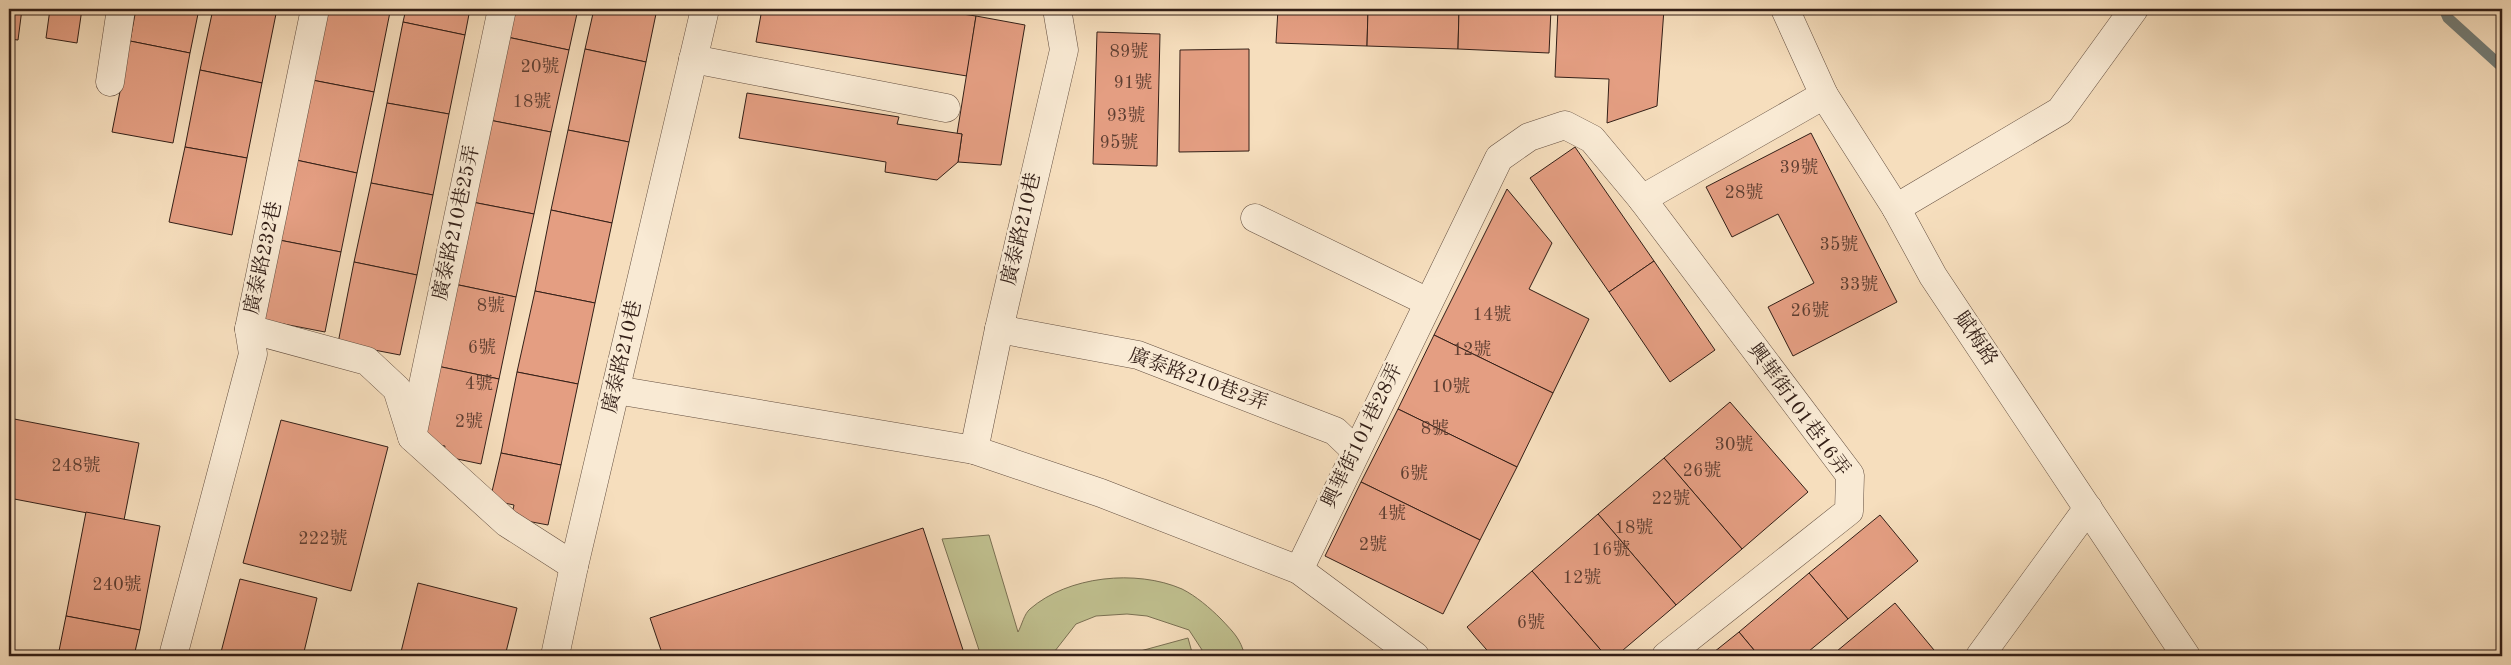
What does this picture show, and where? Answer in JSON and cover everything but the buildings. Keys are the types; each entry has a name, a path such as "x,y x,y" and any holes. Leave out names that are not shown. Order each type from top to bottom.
{"street":[{"path":"110,82 120,9"},
{"name":"廣泰路232巷","path":"315,9 249,330 367,362 397,389 412,437"},
{"name":"廣泰路210巷25弄","path":"412,437 502,9"},
{"name":"廣泰路210巷","path":"555,656 574,566 705,9"},
{"name":"廣泰路210巷","path":"974,450 999,329 1064,50 1057,9"},
{"name":"賦梅路","path":"1785,9 1824,95 1896,208 1934,276 2186,656"},
{"path":"1896,208 2060,111 2134,9"},
{"path":"693,59 946,108"},
{"path":"1642,199 1824,95"},
{"name":"興華街101巷28弄","path":"1299,570 1499,158 1529,137 1565,125 1592,139 1642,199"},
{"name":"興華街101巷16弄","path":"1642,199 1850,475 1849,511 1666,656"},
{"path":"1256,218 1428,302"},
{"name":"廣泰路210巷2弄","path":"999,329 1138,355 1334,430 1356,450"},
{"path":"173,656 253,354 249,330"},
{"path":"616,390 974,450 1101,493 1299,570 1415,656"},
{"path":"412,437 507,523 574,566"},
{"path":"1980,656 2088,508"}],"green space":[{"path":"989,535 1018,632 1030,609 1063,589 1103,579 1144,579 1182,589 1203,602 1233,632 1239,640 1245,656 1206,656 1189,630 1147,616 1127,614 1096,616 1076,624 1051,656 981,656 942,539"},
{"path":"1188,638 1193,656 1122,656"}],"waterway":[{"path":"2444,9 2448,18 2502,67"}]}
